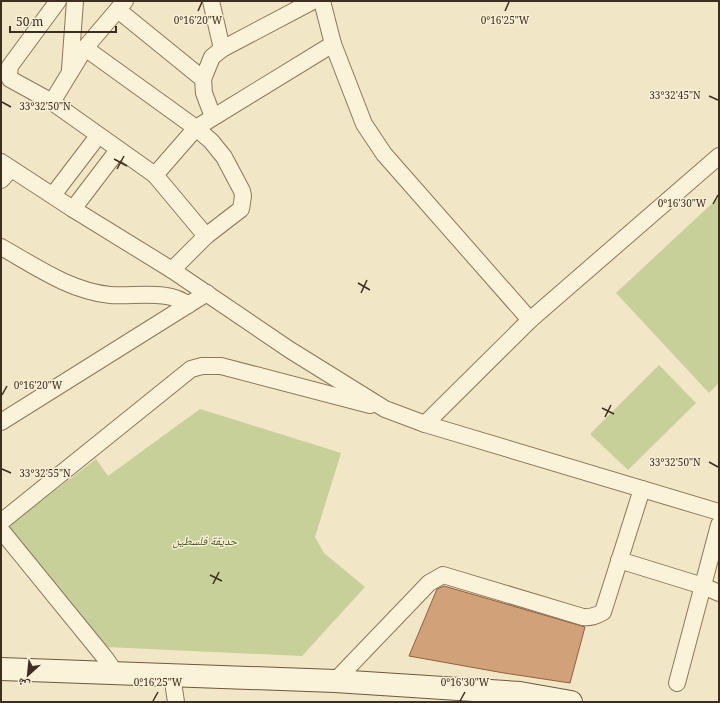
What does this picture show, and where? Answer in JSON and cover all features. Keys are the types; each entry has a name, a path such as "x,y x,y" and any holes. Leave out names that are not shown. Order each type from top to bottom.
{"main road":[{"path":"1,669 335,681 571,702"}],"street":[{"path":"58,1 10,66 10,79 52,102 155,175 206,236"},
{"path":"70,70 75,1"},
{"path":"211,1 222,49"},
{"path":"213,117 204,93 203,79 212,57 222,49 313,1"},
{"path":"322,1 333,44 364,124 384,154 530,320"},
{"path":"52,102 84,48 121,6 203,79"},
{"path":"155,175 196,128 333,44"},
{"path":"84,48 196,128 211,141 224,157 242,191 243,196 241,209 206,236 172,270"},
{"path":"53,195 98,136"},
{"path":"72,208 118,150"},
{"path":"425,424 530,320 719,156"},
{"path":"4,170 53,195 172,270 290,350 385,409"},
{"path":"1,247 54,277 95,293 111,295 172,296 182,300 188,305"},
{"path":"1,422 207,293"},
{"path":"1,522 191,369 202,366 221,366 385,409 425,424 719,512"},
{"path":"335,681 429,582 443,575 583,617 590,618 603,612 642,489"},
{"path":"677,682 719,525"},
{"path":"1,530 115,672"},
{"path":"619,560 703,586 719,593"},
{"path":"172,675 176,702"}],"green space":[{"path":"719,197 719,383 709,393 616,293"},
{"path":"659,365 696,403 628,470 590,434"},
{"name":"حديقة فلسطين","path":"200,409 341,453 315,537 324,553 365,587 302,656 106,647 7,527 96,459 108,476"}],"building":[{"path":"444,586 585,627 570,683 409,656 437,589"}]}
